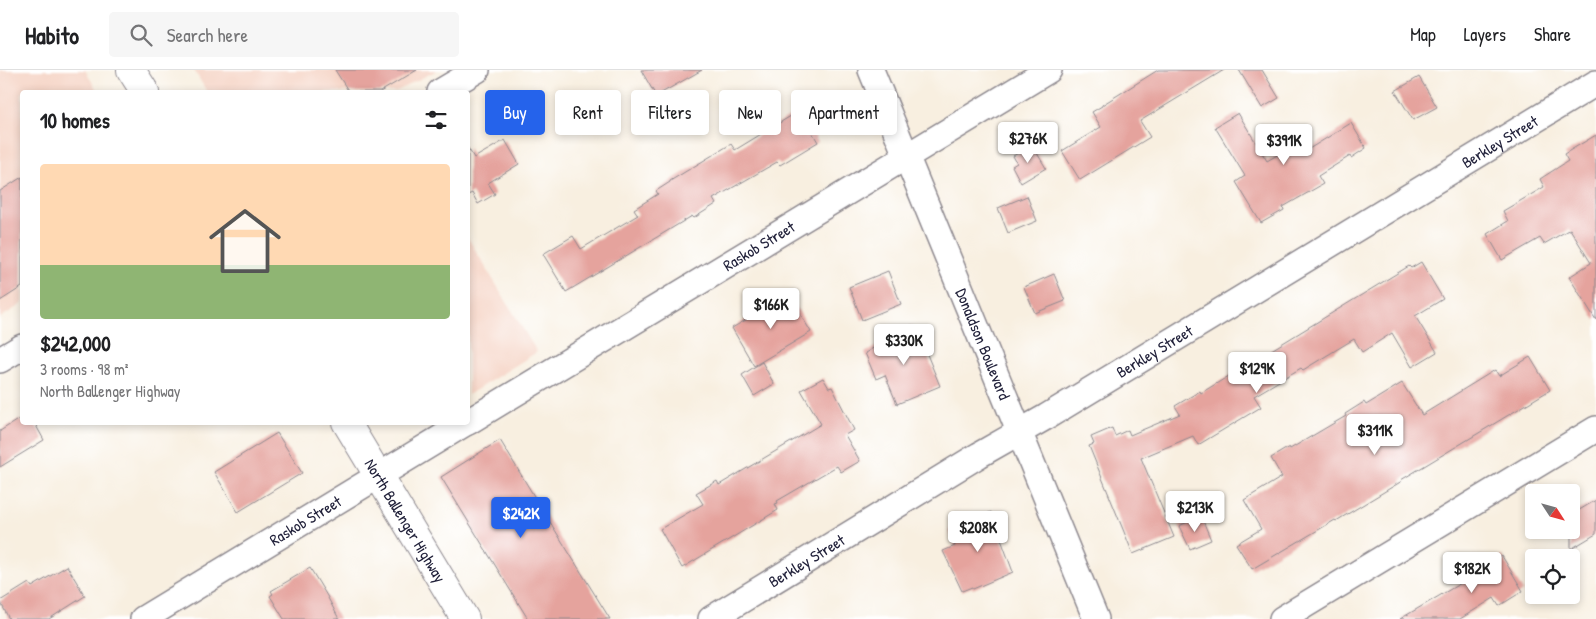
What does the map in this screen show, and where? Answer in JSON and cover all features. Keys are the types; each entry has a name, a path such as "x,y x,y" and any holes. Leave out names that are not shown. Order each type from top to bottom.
{"main road":[{"path":"131,70 144,90"},
{"name":"North Ballenger Highway","path":"348,425 465,619"}],"street":[{"path":"443,90 477,70"},
{"name":"Donaldson Boulevard","path":"871,70 1096,619"},
{"name":"Raskob Street","path":"470,420 1049,70"},
{"name":"Berkley Street","path":"711,619 1596,83"},
{"path":"0,360 20,348"},
{"name":"Raskob Street","path":"143,619 462,425"},
{"path":"1282,619 1596,429"}],"shaded area":[{"path":"0,70 85,70 97,90 20,90 20,305 0,318"},
{"path":"194,70 437,70 399,90 206,90"},
{"path":"470,241 537,352 470,394"}],"building":[{"path":"335,70 417,70 383,90 348,90"},
{"path":"641,70 702,70 667,90 653,90"},
{"path":"1158,70 1224,70 1140,121 1150,137 1080,180 1062,151 1101,127 1092,112"},
{"path":"1239,70 1262,70 1279,98 1262,108"},
{"path":"1419,77 1437,107 1413,120 1395,91"},
{"path":"1238,113 1267,161 1298,143 1304,152 1351,123 1366,148 1318,176 1323,184 1283,207 1284,210 1261,223 1236,182 1245,176 1215,127"},
{"path":"791,116 791,135 814,135 818,142 780,165 777,162 713,199 716,204 694,218 692,216 566,292 543,254 573,236 581,249 638,215 634,209 658,194 656,191 731,144 735,150 760,135 781,135 781,122"},
{"path":"1596,135 1596,320 1569,277 1591,263 1570,229 1544,244 1540,238 1502,260 1487,234 1508,221 1503,211 1544,187 1540,179 1568,161 1564,154"},
{"path":"505,140 519,164 488,183 495,194 478,204 472,193 470,194 470,151 474,158"},
{"path":"1032,145 1046,168 1021,183 1012,166 1017,163 1013,156"},
{"path":"20,178 20,288 0,301 0,191"},
{"path":"1027,196 1037,221 1008,233 998,208"},
{"path":"1421,262 1443,299 1415,316 1437,352 1412,367 1392,333 1362,352 1354,339 1303,370 1301,368 1254,396 1261,407 1198,445 1193,436 1141,458 1174,537 1133,554 1089,446 1094,444 1091,437 1112,428 1115,436 1128,430 1130,435 1180,414 1175,406 1200,391 1201,393 1409,266 1411,268"},
{"path":"888,271 901,304 862,320 849,287"},
{"path":"1054,274 1065,301 1035,313 1024,287"},
{"path":"789,295 811,332 754,366 732,328"},
{"path":"912,325 922,348 924,347 940,386 897,404 885,375 876,379 865,353"},
{"path":"1530,357 1550,390 1336,521 1252,569 1236,544 1261,529 1244,500 1282,477 1271,458 1346,416 1345,414 1364,402 1366,405 1402,383 1422,415 1495,370 1499,376"},
{"path":"762,362 774,384 754,396 742,375"},
{"path":"823,378 829,388 832,387 854,430 845,435 860,461 841,472 837,466 777,501 778,503 775,504 778,510 682,568 660,529 703,504 696,493 717,481 719,485 821,424 801,390"},
{"path":"19,419 20,425 36,425 44,440 0,467 0,431"},
{"path":"277,433 302,473 238,512 214,472"},
{"path":"500,440 610,619 528,619 441,477"},
{"path":"1596,500 1596,534 1571,549 1571,539 1580,539 1580,510"},
{"path":"991,512 1013,572 973,589 972,587 962,591 943,551 955,546 949,530"},
{"path":"1201,516 1211,540 1190,549 1179,526"},
{"path":"1502,556 1523,591 1499,606 1494,598 1460,619 1400,619 1478,573 1477,571"},
{"path":"67,566 85,596 49,619 9,619 0,601 29,583 32,587"},
{"path":"310,568 339,619 284,619 270,596 273,594 271,591"}]}
